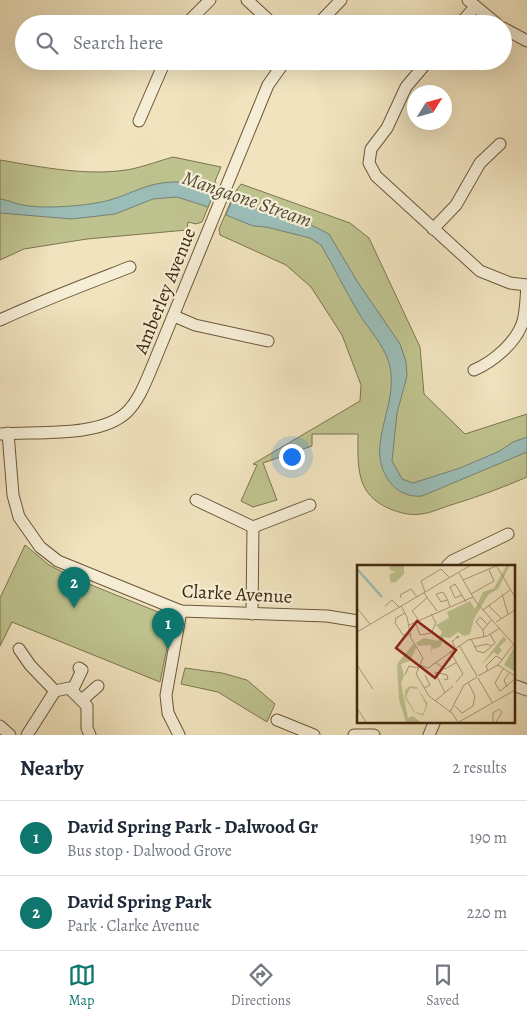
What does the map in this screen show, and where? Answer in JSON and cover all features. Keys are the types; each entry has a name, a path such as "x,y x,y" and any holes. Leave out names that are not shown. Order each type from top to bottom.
{"street":[{"path":"195,15 210,0"},
{"path":"247,0 263,15"},
{"path":"327,15 341,0"},
{"path":"465,15 472,3 486,15"},
{"path":"512,32 527,40"},
{"path":"139,121 161,70"},
{"name":"Amberley Avenue","path":"4,434 90,429 114,421 127,412 144,388 268,85 279,70"},
{"path":"420,70 406,87 387,128 370,149 369,163 376,176 480,271 510,283 527,285 525,313 518,332 490,364 474,370"},
{"path":"433,229 456,205 480,163 500,144"},
{"path":"0,320 51,296 66,294 130,267"},
{"path":"174,316 195,325 268,341"},
{"name":"Clarke Avenue","path":"4,434 16,508 25,528 40,547 69,566 181,611 327,616 357,621"},
{"path":"196,500 254,527 310,505"},
{"path":"252,614 254,527"},
{"path":"448,565 452,561 508,534"},
{"path":"179,735 168,713 166,695 181,611"},
{"path":"19,649 55,691"},
{"path":"72,691 82,670 79,668"},
{"path":"514,685 527,690"},
{"path":"82,700 98,686"},
{"path":"27,735 55,691 69,688 87,706 87,728 90,735"},
{"path":"277,720 314,735"},
{"path":"428,735 434,722"},
{"path":"0,726 10,735"},
{"path":"354,735 374,735"}],"green space":[{"path":"173,157 221,167 215,181 217,186 202,222 196,224 188,222 187,230 87,239 24,249 0,260 0,160 66,170 99,172 132,169"},
{"path":"241,184 350,223 369,238 420,347 424,394 465,434 527,414 527,477 432,512 415,515 408,514 393,510 379,503 373,499 365,488 359,466 358,434 312,434 312,446 263,463 277,500 253,507 241,501 257,465 253,464 360,401 361,385 342,335 311,287 286,265 220,235 219,229 235,192"},
{"path":"25,545 49,565 74,578 173,618 160,682 12,622 0,646 0,598"},
{"path":"185,668 222,673 247,680 275,704 267,722 218,692 181,684"}],"water":[{"path":"184,182 214,193 208,207 177,197 153,199 115,214 72,219 0,213 0,199 38,207 77,205 110,200 148,186"},
{"path":"233,198 272,215 309,224 329,234 357,281 400,344 406,362 407,376 397,413 392,461 402,479 413,483 460,468 527,437 527,452 422,496 412,496 403,493 389,482 381,465 380,455 381,436 391,384 389,363 383,349 358,312 321,245 310,238 266,227 253,226 226,215"}],"place":[{"name":"David Spring Park","path":"74,608"},
{"name":"David Spring Park - Dalwood Gr","path":"168,649"}],"water label":[{"name":"Mangaone Stream","path":"247,199"}]}
